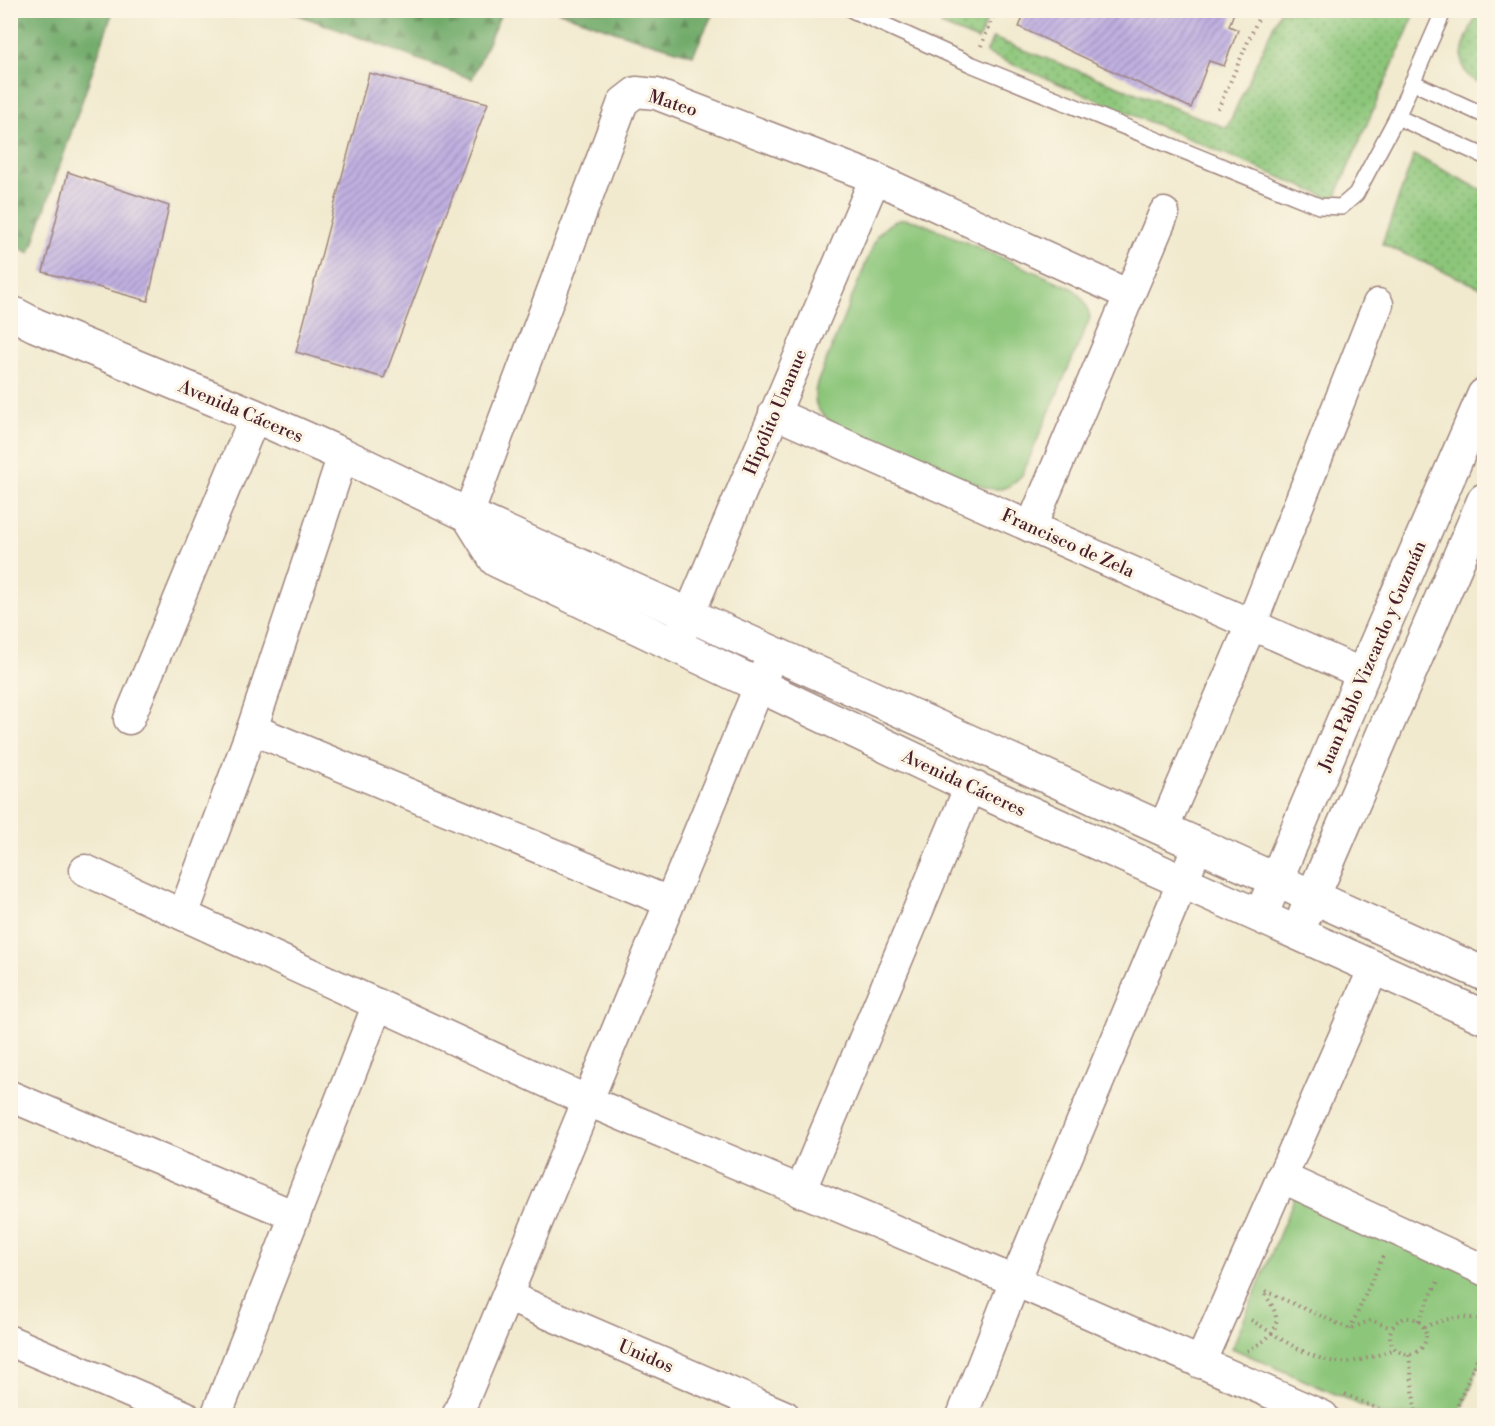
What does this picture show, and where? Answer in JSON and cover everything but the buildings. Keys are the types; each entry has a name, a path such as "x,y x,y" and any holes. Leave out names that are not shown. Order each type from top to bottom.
{"street":[{"name":"Mateo","path":"468,515 622,102 636,92 656,94 875,178 1129,295"},
{"name":"Hipólito Unanue","path":"675,647 875,178"},
{"path":"1031,527 1164,213"},
{"path":"1163,829 1251,625 1378,304"},
{"name":"Avenida Cáceres","path":"10,312 35,325 343,455 468,515 1485,974"},
{"name":"Juan Pablo Vizcardo y Guzmán","path":"1260,917 1485,395"},
{"name":"Francisco de Zela","path":"774,413 1363,674"},
{"path":"129,719 255,416"},
{"path":"183,915 252,729 343,455"},
{"path":"1297,934 1485,500"},
{"name":"Avenida Cáceres","path":"468,515 496,560 970,786 1485,1017"},
{"path":"458,1416 773,653"},
{"path":"252,729 669,902"},
{"path":"800,1192 970,786"},
{"path":"962,1416 1015,1281 1198,845"},
{"path":"85,870 588,1101 800,1192 1015,1281 1200,1363 1332,1404"},
{"path":"1200,1363 1374,968"},
{"path":"216,1416 378,1004"},
{"path":"10,1096 295,1216"},
{"path":"1281,1177 1485,1270"},
{"name":"Unidos","path":"507,1296 785,1416"},
{"path":"10,1341 185,1416"}],"lane":[{"path":"852,10 972,65 1319,206 1341,207 1356,194 1396,117 1444,10"},
{"path":"1412,82 1485,115"},
{"path":"1396,117 1485,156"}],"path":[{"path":"972,65 996,10"},
{"path":"1218,109 1262,10"},
{"path":"1350,1329 1386,1248"},
{"path":"1418,1321 1442,1273"},
{"path":"1262,1289 1350,1329 1371,1320 1392,1328"},
{"path":"1257,1299 1262,1289"},
{"path":"1246,1351 1264,1342 1274,1333 1277,1318 1274,1306 1262,1289"},
{"path":"1424,1327 1450,1317 1485,1320"},
{"path":"1410,1318 1418,1321 1424,1327 1427,1336 1418,1352 1404,1354 1394,1349 1390,1341 1392,1328 1401,1319 1410,1318"},
{"path":"1245,1328 1249,1319 1304,1351 1328,1360 1348,1362 1394,1349"},
{"path":"1454,1416 1485,1342"},
{"path":"1237,1347 1257,1355"},
{"path":"1409,1354 1416,1416"},
{"path":"1332,1404 1393,1416"}],"green space":[{"path":"11,10 113,11 30,253 11,244"},
{"path":"947,10 991,11 978,40 941,25"},
{"path":"1479,10 1484,11 1484,84 1471,78 1462,63 1467,35"},
{"path":"288,11 502,11 472,79"},
{"path":"557,11 714,11 693,55"},
{"path":"1280,11 1416,11 1334,200 986,53 993,38 1227,128"},
{"path":"1414,155 1484,191 1484,289 1382,244"},
{"path":"906,219 919,222 1072,288 1082,298 1087,309 1090,318 1022,475 1006,488 986,488 836,426 820,412 816,403 817,383 877,236 890,224"},
{"path":"1297,1192 1484,1276 1484,1353 1460,1415 1382,1415 1232,1348"}]}
